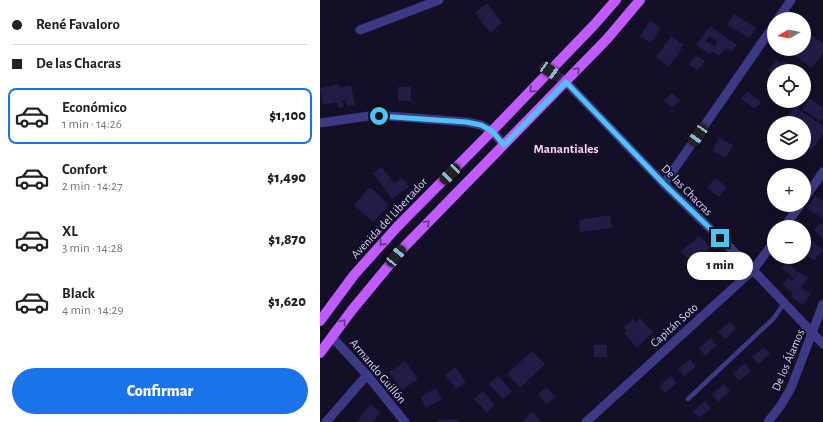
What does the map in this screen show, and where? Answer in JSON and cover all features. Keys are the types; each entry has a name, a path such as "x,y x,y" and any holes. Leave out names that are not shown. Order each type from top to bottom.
{"main road":[{"name":"Avenida del Libertador","path":"320,320 354,275 397,227 550,71 616,0"},
{"path":"320,354 352,310 405,246 566,82 624,20 640,0"}],"street":[{"path":"360,30 439,0"},
{"path":"783,12 791,0"},
{"path":"664,184 767,35"},
{"name":"De las Chacras","path":"550,71 566,82 664,184 753,270 823,344"},
{"path":"320,123 369,116 389,116 466,122 481,125 492,131 504,145"},
{"path":"811,189 823,172"},
{"name":"Capitán Soto","path":"586,422 753,270 767,251"},
{"name":"De los Álamos","path":"768,422 781,406 791,388 823,304"},
{"name":"Armando Guillón","path":"332,337 367,375 405,422"},
{"path":"326,422 367,375"}],"lane":[{"path":"688,399 774,318 784,302"}],"building":[{"path":"487,3 502,23 490,33 475,13"},
{"path":"734,14 756,28 749,38 727,25"},
{"path":"650,21 661,28 651,43 640,36"},
{"path":"710,26 737,45 731,52 726,48 719,56 712,51 710,54 696,45","holes":["709,36 718,42 715,47 706,41"]},
{"path":"811,35 823,43 823,53 812,68 811,64 806,64 795,56 811,56"},
{"path":"671,36 684,45 669,67 656,57"},
{"path":"696,55 705,61 698,70 689,65"},
{"path":"776,59 781,63 783,60 789,64 773,64"},
{"path":"339,84 340,88 351,85 355,105 347,106 346,100 342,101 344,107 339,108 337,102 323,105 320,88"},
{"path":"398,87 411,87 411,101 398,101"},
{"path":"747,91 761,102 755,109 741,99"},
{"path":"672,93 680,101 672,108 664,101"},
{"path":"811,99 823,108 823,117 820,121 802,109 811,108"},
{"path":"794,108 801,110 797,116 788,116"},
{"path":"801,111 808,116 798,116"},
{"path":"811,118 823,126 823,134 812,150"},
{"path":"719,138 733,145 726,158 712,151"},
{"path":"382,167 394,184 402,178 409,187 392,199 373,173"},
{"path":"715,178 727,187 719,197 707,188"},
{"path":"370,187 389,205 373,222 354,205"},
{"path":"815,196 823,201 823,219 811,211 811,202"},
{"path":"610,215 612,228 580,232 579,220"},
{"path":"821,223 823,225 823,239 814,230"},
{"path":"700,236 710,248 691,263 681,251"},
{"path":"811,240 823,250 814,261 811,259"},
{"path":"785,264 789,264 798,273 793,278 782,268"},
{"path":"799,272 808,278 801,287 811,294 803,305 791,297 793,293 782,285 788,278 792,281"},
{"path":"640,318 653,332 637,348 624,333 627,330 624,327 633,319 636,322"},
{"path":"730,322 736,329 725,339 718,332"},
{"path":"711,338 717,345 705,356 699,348"},
{"path":"594,345 607,345 607,357 594,357"},
{"path":"764,347 770,354 759,364 752,357"},
{"path":"532,351 545,364 520,388 507,374"},
{"path":"690,359 696,366 684,377 678,369"},
{"path":"405,361 418,379 402,390 389,372"},
{"path":"745,363 751,371 739,381 733,373"},
{"path":"455,367 466,382 456,389 445,375"},
{"path":"498,376 512,391 503,399 489,384"},
{"path":"671,376 677,383 665,393 659,386"},
{"path":"724,384 730,391 718,402 712,394"},
{"path":"547,387 556,397 547,404 538,394"},
{"path":"436,388 442,399 426,408 420,397"},
{"path":"483,391 495,405 487,413 474,399"},
{"path":"705,401 711,408 699,418 693,411"},
{"path":"370,404 380,412 373,422 357,422"},
{"path":"532,412 543,422 522,422"},
{"path":"459,419 459,422 438,422 438,420"}],"district":[{"name":"Manantiales","path":"566,149"}],"route":[{"path":"379,116 466,122 481,125 492,131 504,145 566,82 664,184 720,238"}]}
